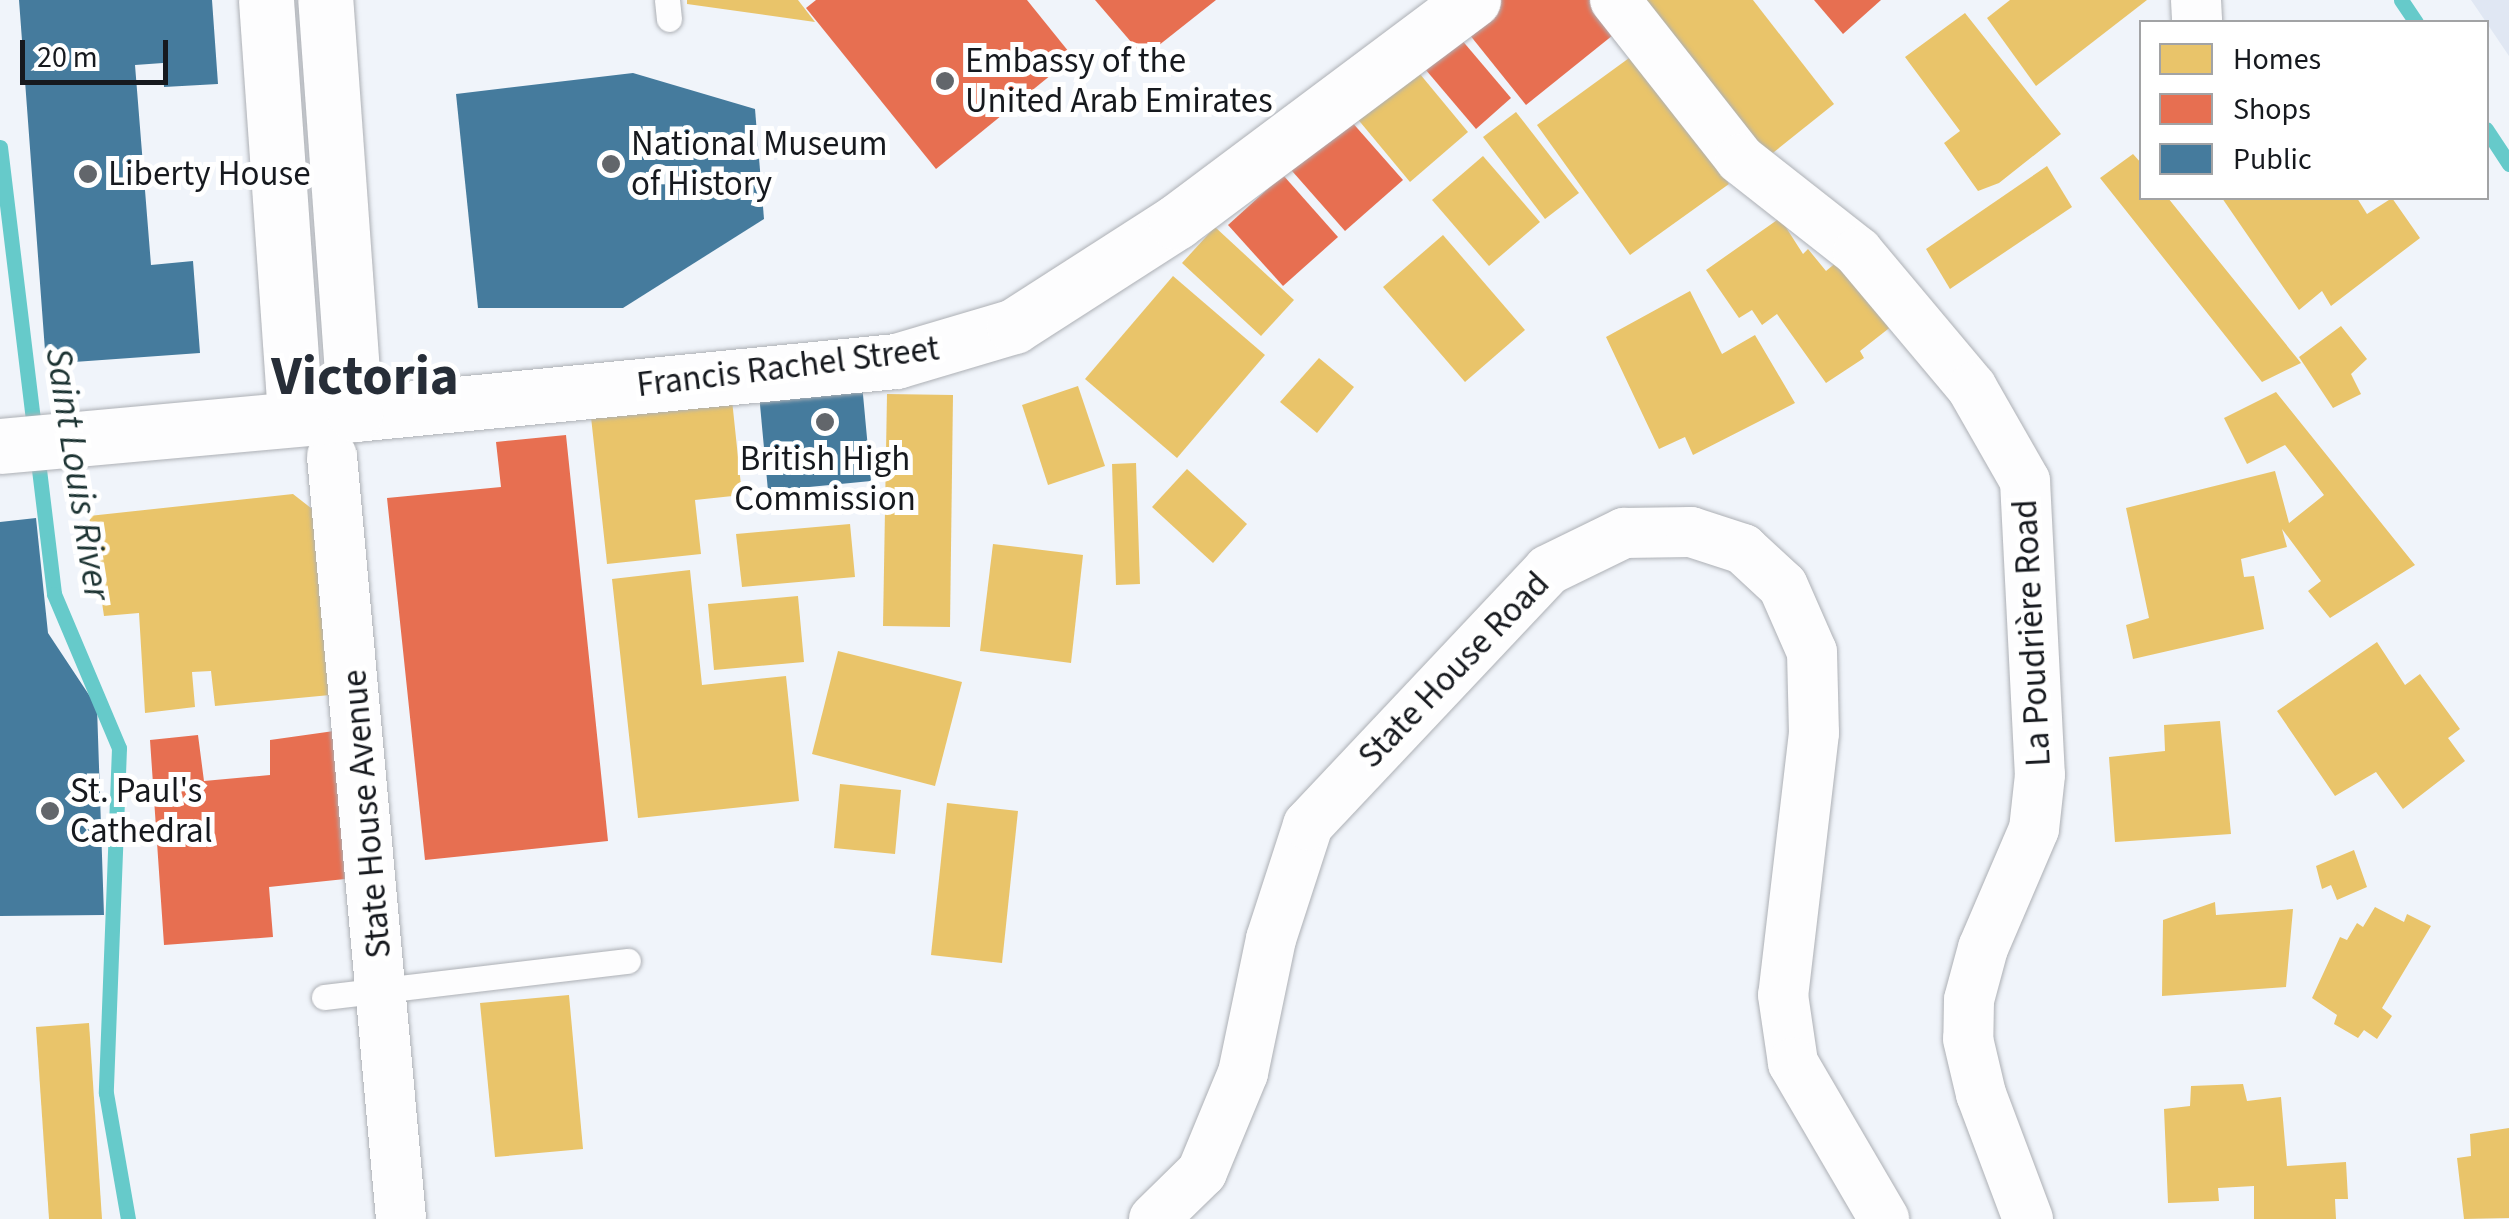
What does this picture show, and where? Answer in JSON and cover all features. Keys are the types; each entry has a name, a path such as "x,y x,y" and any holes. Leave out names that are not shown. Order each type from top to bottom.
{"main road":[{"path":"266,0 327,429"},
{"path":"326,0 327,429"},
{"name":"Francis Rachel Street","path":"0,446 327,429 896,361 1014,326 1176,222 1474,0"}],"street":[{"name":"La Poudrière Road","path":"1615,0 1740,159 1858,252 1972,388 2025,481 2040,775 2034,829 1978,966 1968,1038 1981,1094 2028,1219"},
{"name":"State House Avenue","path":"327,429 399,1196"},
{"name":"State House Road","path":"1154,1219 1202,1172 1243,1072 1272,939 1308,825 1548,570 1624,533 1691,532 1743,549 1783,586 1812,652 1814,733 1782,996 1792,1063 1884,1219"}],"lane":[{"path":"324,997 382,986 628,960"}],"shaded area":[{"path":"2471,0 2509,0 2509,56 2489,26 2489,20 2485,20"}],"building: Homes":[{"path":"687,0 798,0 815,22 687,4"},
{"path":"1631,0 1753,0 1834,104 1759,164"},
{"path":"2010,0 2147,0 2036,86 1987,18"},
{"path":"1965,13 2061,134 1999,183 1978,191 1944,143 1960,131 1905,57"},
{"path":"1636,53 1729,184 1630,255 1537,125"},
{"path":"1410,62 1468,132 1410,182 1351,111"},
{"path":"1516,112 1579,193 1545,219 1483,137"},
{"path":"2133,154 2139,161 2139,200 2170,200 2301,363 2262,382 2100,178"},
{"path":"1483,156 1540,222 1489,266 1432,200"},
{"path":"2047,166 2072,207 1950,289 1926,249"},
{"path":"2223,200 2358,200 2367,214 2393,200 2420,238 2331,306 2322,291 2299,310"},
{"path":"1780,218 1803,254 1808,249 1826,271 1844,256 1897,322 1860,351 1864,358 1826,383 1777,314 1762,325 1752,310 1739,318 1706,270"},
{"path":"1215,227 1294,300 1261,336 1182,263"},
{"path":"1443,235 1525,330 1465,382 1383,287"},
{"path":"1173,276 1265,355 1177,458 1085,379"},
{"path":"1690,291 1722,354 1755,335 1795,403 1693,455 1685,437 1659,449 1606,337"},
{"path":"2341,326 2367,359 2351,374 2361,394 2333,408 2299,357"},
{"path":"1319,358 1354,387 1317,433 1280,402"},
{"path":"1078,386 1105,466 1048,485 1022,405"},
{"path":"2276,392 2415,565 2330,618 2308,591 2321,581 2282,529 2287,547 2241,559 2244,577 2254,576 2264,629 2133,659 2126,625 2149,618 2126,508 2275,471 2289,523 2324,495 2285,445 2247,464 2224,418"},
{"path":"887,394 953,395 950,627 883,626"},
{"path":"732,400 742,495 695,500 701,554 607,564 591,417"},
{"path":"1136,463 1140,584 1116,585 1112,464"},
{"path":"1187,469 1247,524 1213,563 1152,507"},
{"path":"293,494 316,512 330,695 215,706 211,671 192,672 195,707 145,713 139,613 104,616 89,516"},
{"path":"850,524 855,577 742,587 736,534"},
{"path":"993,544 1083,555 1071,663 980,651"},
{"path":"690,570 702,685 786,676 799,801 638,818 612,579"},
{"path":"798,596 804,662 714,670 708,604"},
{"path":"2377,642 2405,685 2420,674 2460,729 2448,738 2465,761 2403,809 2376,772 2335,796 2277,711"},
{"path":"838,651 962,682 935,786 812,754"},
{"path":"2220,721 2231,834 2115,842 2109,757 2165,751 2164,725"},
{"path":"840,784 901,790 895,854 834,848"},
{"path":"947,803 1018,811 1002,963 931,955"},
{"path":"2354,850 2367,887 2337,900 2331,885 2322,889 2316,866"},
{"path":"2215,902 2216,915 2293,909 2286,987 2162,996 2163,920"},
{"path":"2375,907 2404,922 2407,914 2431,926 2382,1008 2392,1016 2377,1039 2364,1030 2358,1038 2334,1024 2337,1015 2312,998 2340,937 2347,940 2357,923 2363,927"},
{"path":"569,995 583,1149 495,1157 480,1003"},
{"path":"89,1023 102,1219 49,1219 36,1027"},
{"path":"2243,1084 2247,1101 2281,1097 2287,1166 2346,1162 2348,1199 2335,1199 2336,1219 2254,1219 2254,1186 2218,1188 2219,1201 2168,1203 2164,1109 2190,1106 2191,1086"},
{"path":"2509,1128 2509,1218 2464,1219 2457,1158 2471,1156 2470,1134"}],"building: Shops":[{"path":"816,0 1027,0 1073,57 936,169 806,8"},
{"path":"1095,0 1216,0 1144,57"},
{"path":"1480,0 1609,0 1628,23 1526,105 1457,19"},
{"path":"1814,0 1881,0 1843,34"},
{"path":"1455,32 1511,98 1476,129 1420,63"},
{"path":"1343,112 1403,180 1345,231 1285,163"},
{"path":"1283,175 1338,237 1283,286 1228,225"},
{"path":"566,435 608,841 425,860 387,498 501,487 496,442"},
{"path":"334,731 345,879 269,887 273,937 164,945 150,740 198,735 204,781 270,775 270,740"}],"building: Public":[{"name":"Liberty House","path":"19,0 212,0 218,84 164,87 163,63 135,65 151,265 193,261 200,353 46,364"},
{"name":"National Museum of History","path":"633,73 755,109 764,219 623,308 478,308 456,94"},
{"path":"862,384 871,481 768,491 759,394"},
{"name":"St. Paul's Cathedral","path":"36,518 48,633 97,707 104,915 0,916 0,522"}],"waterway":[{"path":"2401,0 2415,20"},
{"path":"2489,134 2509,164"},
{"name":"Saint Louis River","path":"0,147 54,594 119,748 106,1093 128,1219"}],"place":[{"name":"Embassy of the United Arab Emirates","path":"945,81"},
{"name":"National Museum of History","path":"611,164"},
{"name":"Liberty House","path":"88,174"},
{"name":"British High Commission","path":"825,422"},
{"name":"St. Paul's Cathedral","path":"50,811"}],"district":[{"name":"Victoria","path":"365,378"}]}
